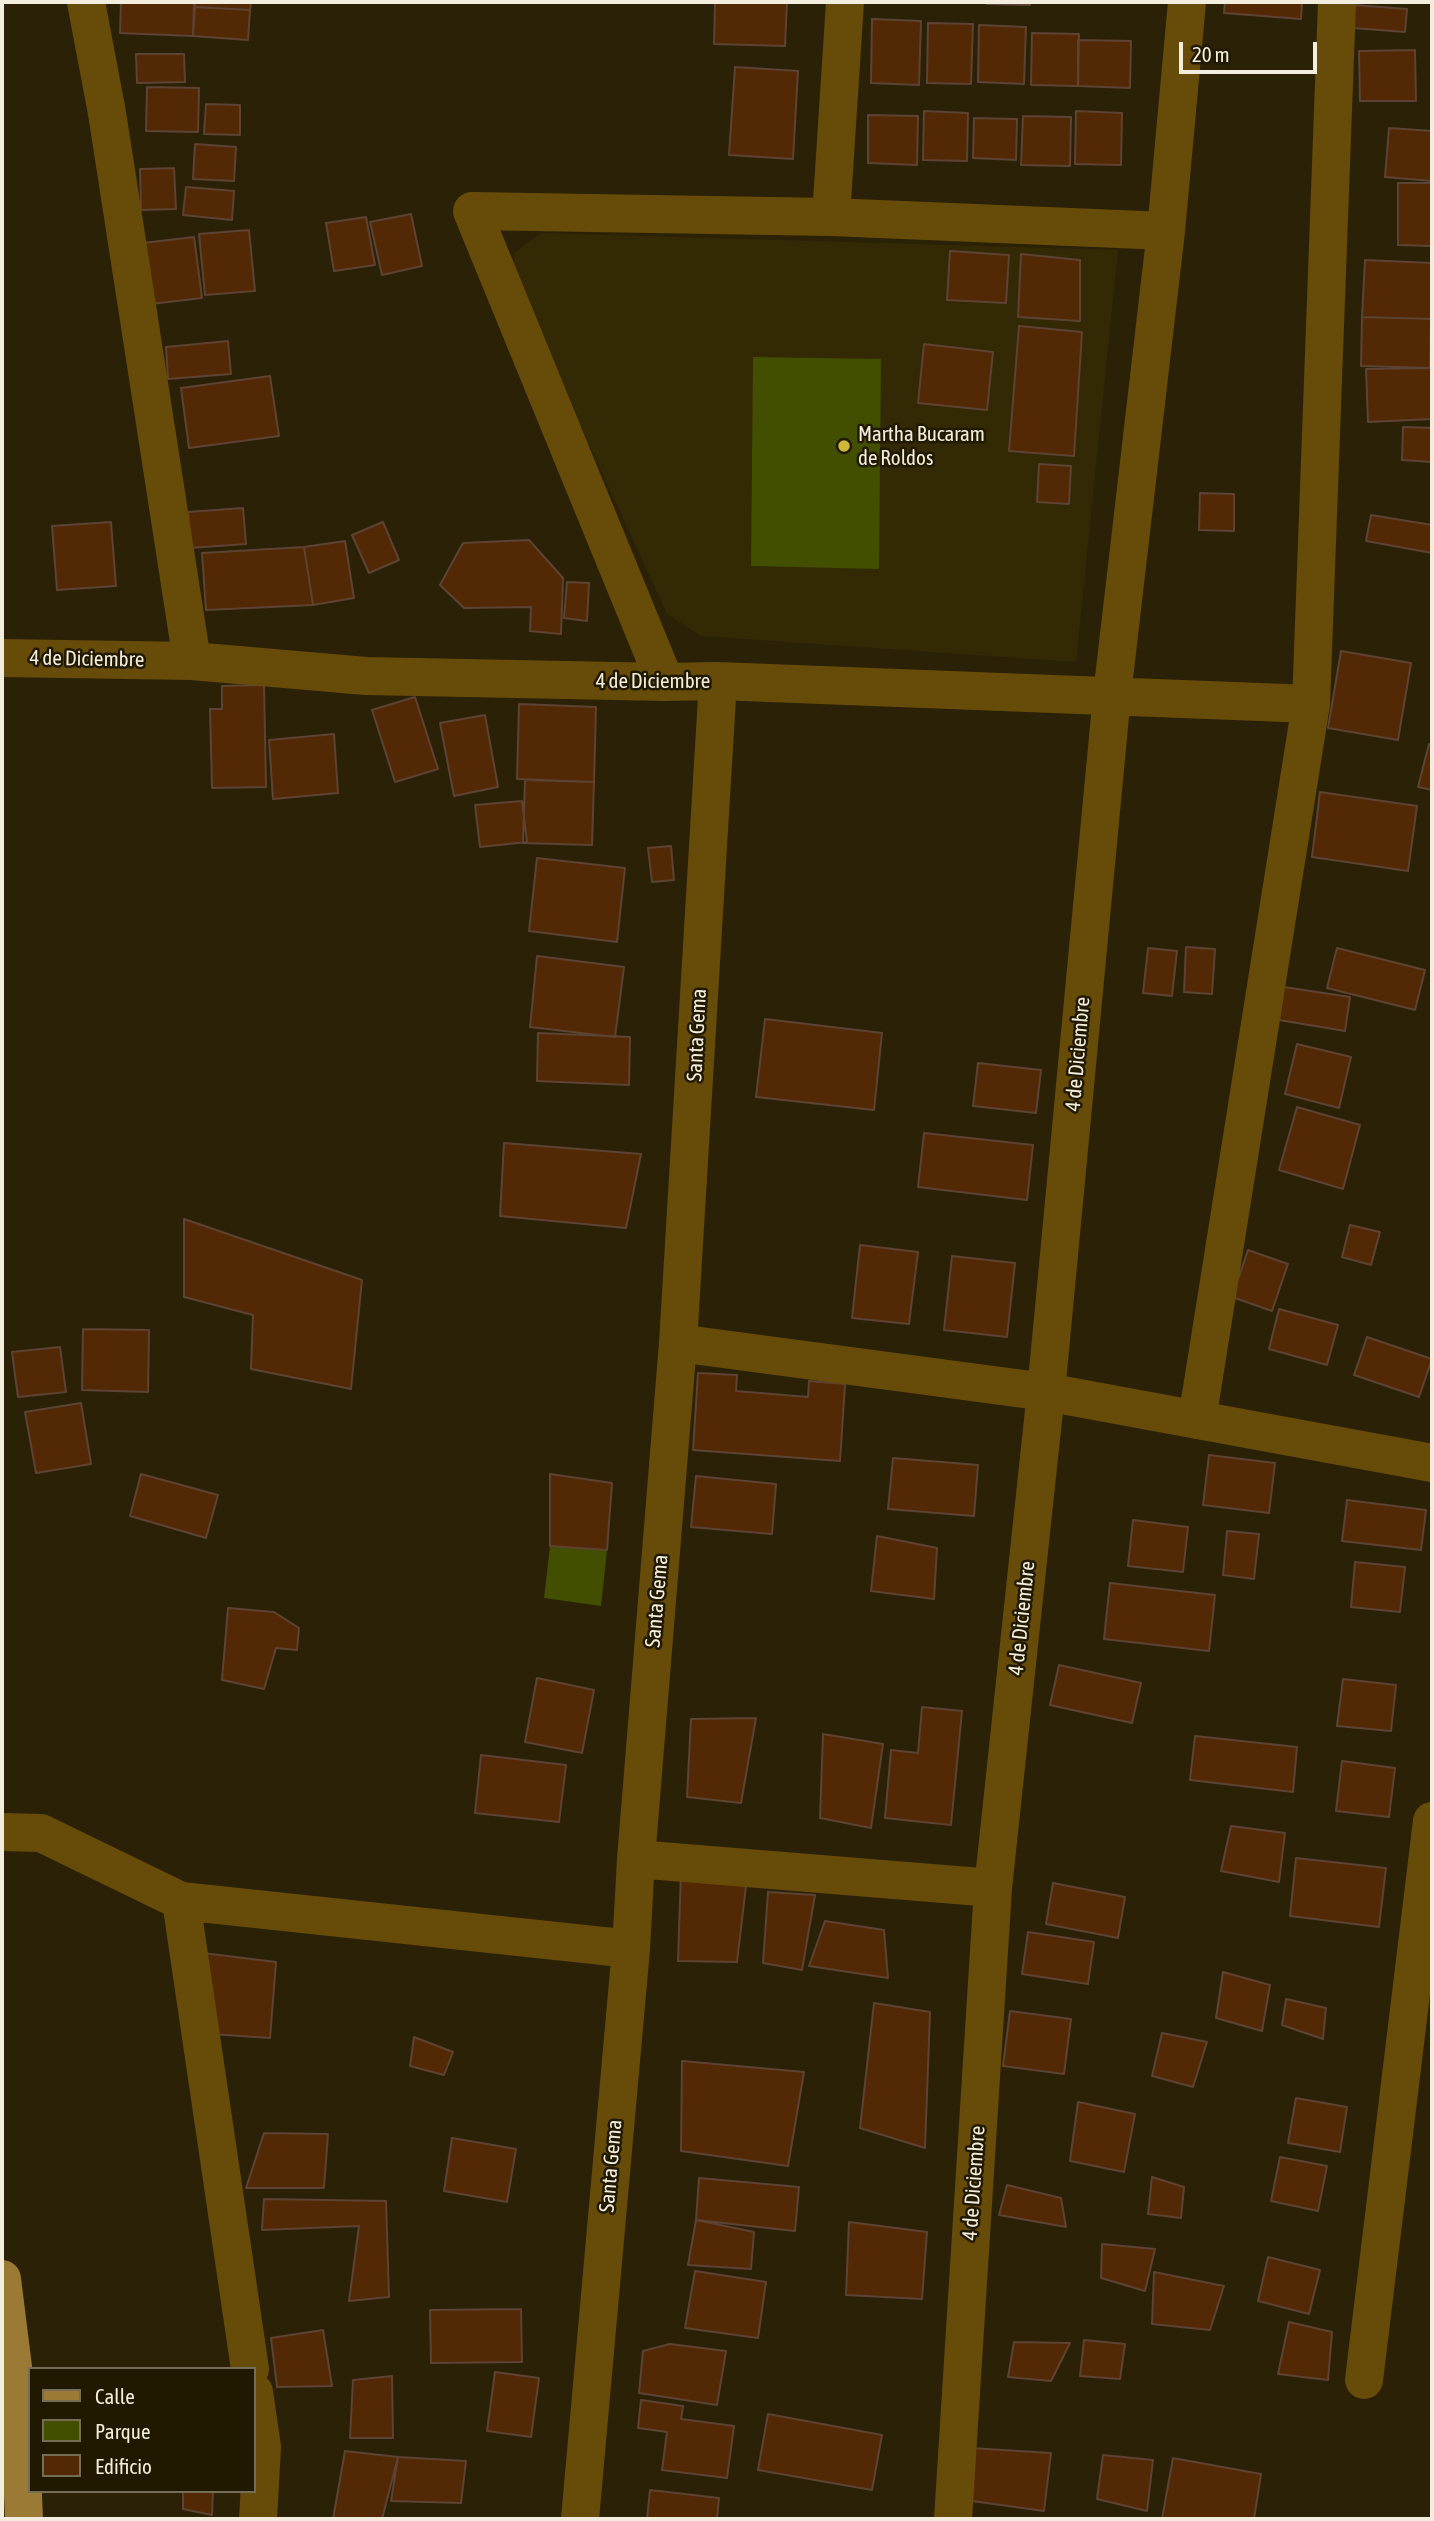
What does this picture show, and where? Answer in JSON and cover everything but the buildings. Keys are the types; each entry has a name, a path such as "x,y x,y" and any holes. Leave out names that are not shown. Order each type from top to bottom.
{"main road":[{"path":"2,2279 20,2423 24,2519"}],"street":[{"path":"86,2 107,113 192,661"},
{"path":"831,217 845,2"},
{"path":"1187,2 1166,231 1112,695 1311,704"},
{"path":"1197,1420 1311,704 1337,2"},
{"path":"665,682 472,212 831,217 1166,231"},
{"name":"4 de Diciembre","path":"2,658 192,661 366,676 718,681 1112,695 1046,1392 993,1888 953,2519"},
{"name":"Santa Gema","path":"580,2519 631,1949 678,1343 718,681"},
{"path":"678,1343 1046,1392 1432,1463"},
{"path":"1364,2380 1432,1821"},
{"path":"2,1832 41,1833 181,1901 631,1949"},
{"path":"636,1859 993,1888"},
{"path":"181,1901 250,2367"},
{"path":"256,2406 262,2447 258,2519"}],"shaded area":[{"name":"Martha Bucaram de Roldos","path":"541,233 1118,250 1076,662 701,636 667,614 513,279 514,253"}],"green space":[{"path":"753,357 881,359 879,569 751,566"},
{"path":"550,1546 607,1550 601,1606 544,1598"}],"place":[{"name":"Martha Bucaram de Roldos","path":"844,446"}]}
